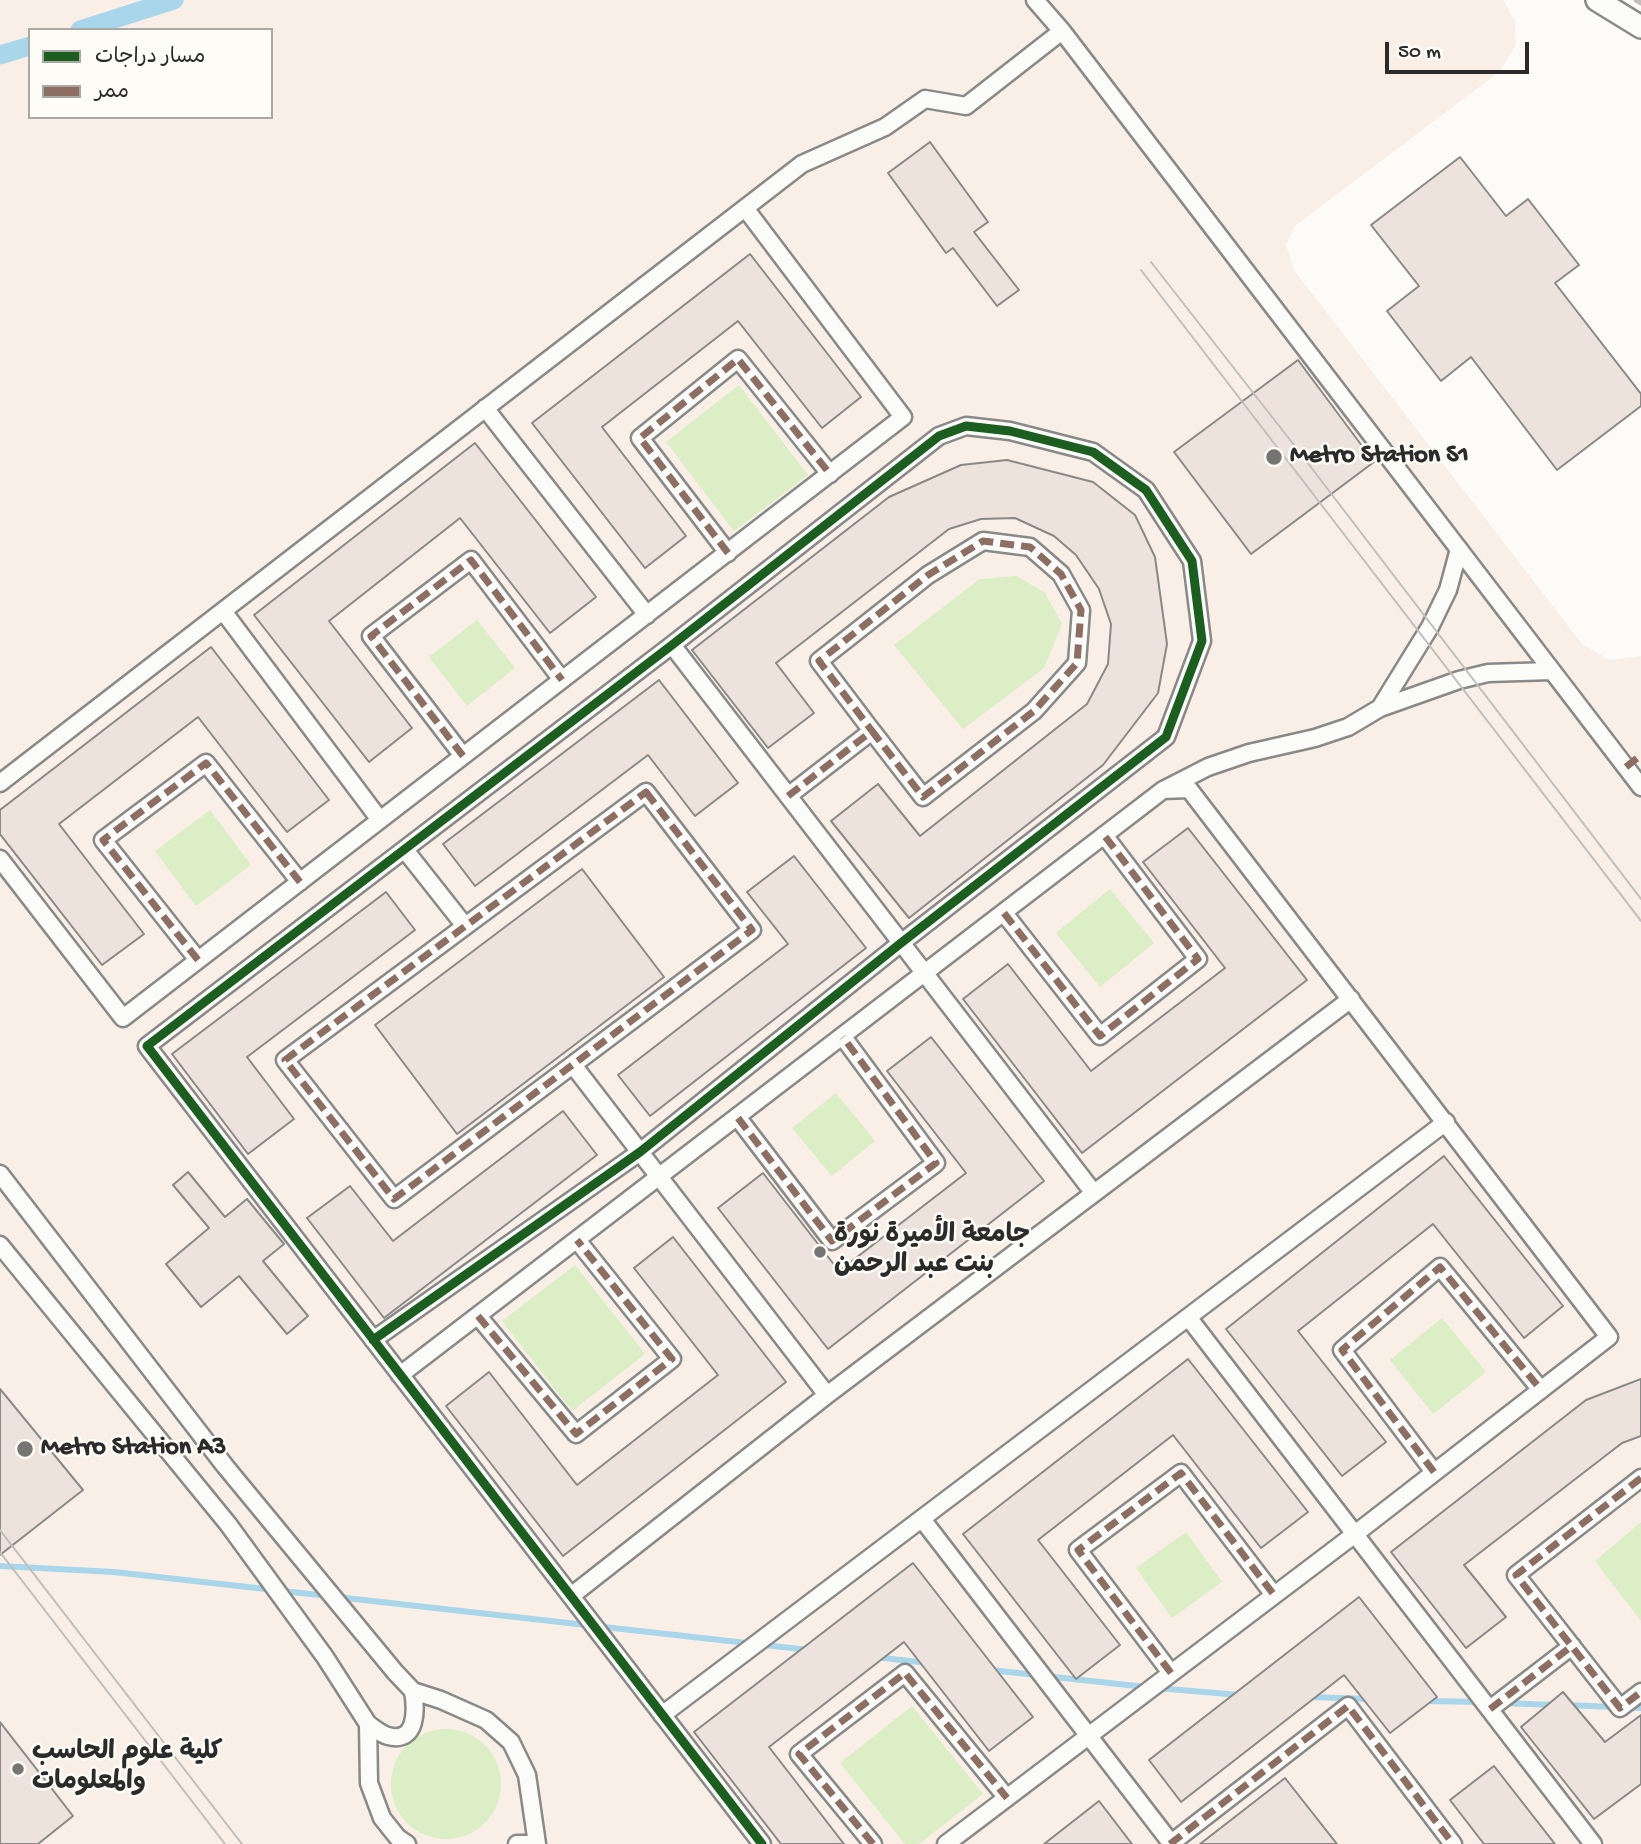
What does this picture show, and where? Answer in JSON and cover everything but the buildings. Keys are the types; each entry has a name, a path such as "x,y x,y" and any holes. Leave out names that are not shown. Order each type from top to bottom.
{"main road":[{"path":"1597,0 1641,27"}],"street":[{"path":"1035,0 1062,31 1641,787"},
{"path":"0,783 802,164 885,127 925,99 966,106 1062,31"},
{"path":"0,859 123,1018 903,417 745,208"},
{"path":"727,552 640,438 738,359 830,474"},
{"path":"485,408 647,615"},
{"path":"373,1340 640,1152 901,943 1166,737 1202,641 1192,561 1146,490 1093,452 1010,431 966,426 939,436 673,645 147,1046 373,1340 570,1596 762,1844"},
{"path":"983,541 1030,547 1061,574 1081,610 1077,663 1034,711 923,797 872,731 819,661 928,575 983,541"},
{"path":"1380,708 1430,627 1448,590 1459,549"},
{"path":"463,756 371,636 471,560 562,680"},
{"path":"223,611 380,820"},
{"path":"673,645 1093,1192"},
{"path":"400,1375 1163,790 1249,752 1315,738 1348,727 1380,708 1410,696 1488,673 1552,671"},
{"path":"788,796 872,731"},
{"path":"198,960 103,840 206,763 300,882"},
{"path":"946,1844 1355,1534 1609,1337 1189,789 1163,790"},
{"path":"646,792 752,930 394,1199 285,1060 465,926 646,792"},
{"path":"1004,913 1100,1036 1198,959 1104,835"},
{"path":"405,849 465,926"},
{"path":"570,1596 827,1395 1351,999"},
{"path":"738,1118 832,1241 936,1163 843,1037"},
{"path":"573,1065 827,1395"},
{"path":"662,1715 1446,1122"},
{"path":"0,1174 225,1466 413,1691 415,1720 404,1734 387,1736 368,1724 325,1657 228,1524 0,1245"},
{"path":"478,1316 576,1434 672,1359 577,1240"},
{"path":"1434,1472 1342,1350 1440,1267 1541,1390"},
{"path":"1188,1317 1593,1844"},
{"path":"1171,1674 1078,1550 1181,1473 1274,1595"},
{"path":"1641,1478 1516,1575 1620,1708 1641,1692"},
{"path":"922,1519 1171,1844 1348,1706 1453,1844"},
{"path":"1490,1709 1572,1646"},
{"path":"873,1844 799,1754 905,1672 1007,1798"},
{"path":"413,1691 486,1720 511,1742 527,1775 537,1844"},
{"path":"368,1724 369,1783 382,1818 397,1838 407,1844"},
{"path":"517,1844 531,1844"}],"shaded area":[{"name":"جامعة الأميرة نورة بنت عبد الرحمن","path":"0,0 1503,0 1515,21 1516,45 1499,72 1295,226 1286,245 1294,270 1582,644 1609,660 1641,656 1641,1844 0,1844"}],"green space":[{"path":"739,385 808,475 734,531 666,442"},
{"path":"1017,576 1045,593 1062,624 1044,668 963,729 894,645 980,579"},
{"path":"477,620 515,668 467,706 429,657"},
{"path":"210,810 251,865 196,906 155,851"},
{"path":"1110,889 1154,943 1100,987 1056,933"},
{"path":"836,1093 875,1141 832,1176 792,1128"},
{"path":"575,1265 645,1354 572,1411 502,1321"},
{"path":"1442,1318 1486,1372 1433,1414 1390,1360"},
{"path":"1641,1522 1641,1621 1595,1561"},
{"path":"1186,1532 1222,1582 1172,1618 1136,1568"},
{"path":"912,1706 983,1794 919,1844 905,1844 840,1763"},
{"path":"446,1729 467,1734 485,1745 496,1763 501,1784 496,1805 485,1823 467,1834 446,1839 425,1834 407,1823 396,1805 391,1784 396,1763 407,1745 425,1734"}],"waterway":[{"path":"86,28 174,0"},
{"path":"0,55 28,47"},
{"path":"0,1566 114,1572 809,1650"},
{"path":"875,1657 927,1663"},
{"path":"990,1670 1146,1687"},
{"path":"1157,1688 1240,1695"},
{"path":"1311,1697 1370,1699"},
{"path":"1426,1701 1482,1702"},
{"path":"1503,1703 1555,1705"},
{"path":"1566,1705 1615,1707"},
{"path":"1625,1707 1641,1708"}],"tram line":[{"path":"1151,262 1641,899"},
{"path":"1141,270 1641,921"},
{"path":"0,1530 242,1844"},
{"path":"0,1552 225,1844"}],"railway":[{"path":"1636,0 1641,3"}],"marked path":[{"path":"728,553 640,438 738,359 830,474"},
{"path":"788,796 872,731 923,797 1034,711 1077,663 1081,610 1061,574 1030,547 983,541 928,575 819,661 872,731"},
{"path":"463,756 371,636 471,560 562,680"},
{"path":"1626,767 1641,755"},
{"path":"198,960 103,840 206,763 300,882"},
{"path":"646,792 752,930 394,1199 285,1060 646,792"},
{"path":"1004,913 1100,1036 1198,959 1104,835"},
{"path":"738,1118 832,1241 936,1163 843,1037"},
{"path":"478,1316 576,1434 672,1359 577,1240"},
{"path":"1434,1472 1342,1350 1440,1267 1541,1390"},
{"path":"1171,1673 1078,1550 1181,1473 1274,1595"},
{"path":"1641,1478 1516,1575 1620,1708 1641,1692"},
{"path":"1490,1709 1572,1646"},
{"path":"873,1844 799,1754 905,1673 1007,1798"},
{"path":"1170,1844 1348,1706 1453,1844"}],"cycle path":[{"path":"373,1340 640,1152 901,943 1166,737 1202,641 1192,561 1146,490 1093,452 1010,431 966,426 939,436 672,645 147,1046 762,1844"}],"place":[{"name":"Metro Station S1","path":"1274,457"},
{"name":"جامعة الأميرة نورة بنت عبد الرحمن","path":"820,1252"},
{"name":"Metro Station A3","path":"25,1449"},
{"name":"كلية علوم الحاسب والمعلومات","path":"18,1769"}]}
